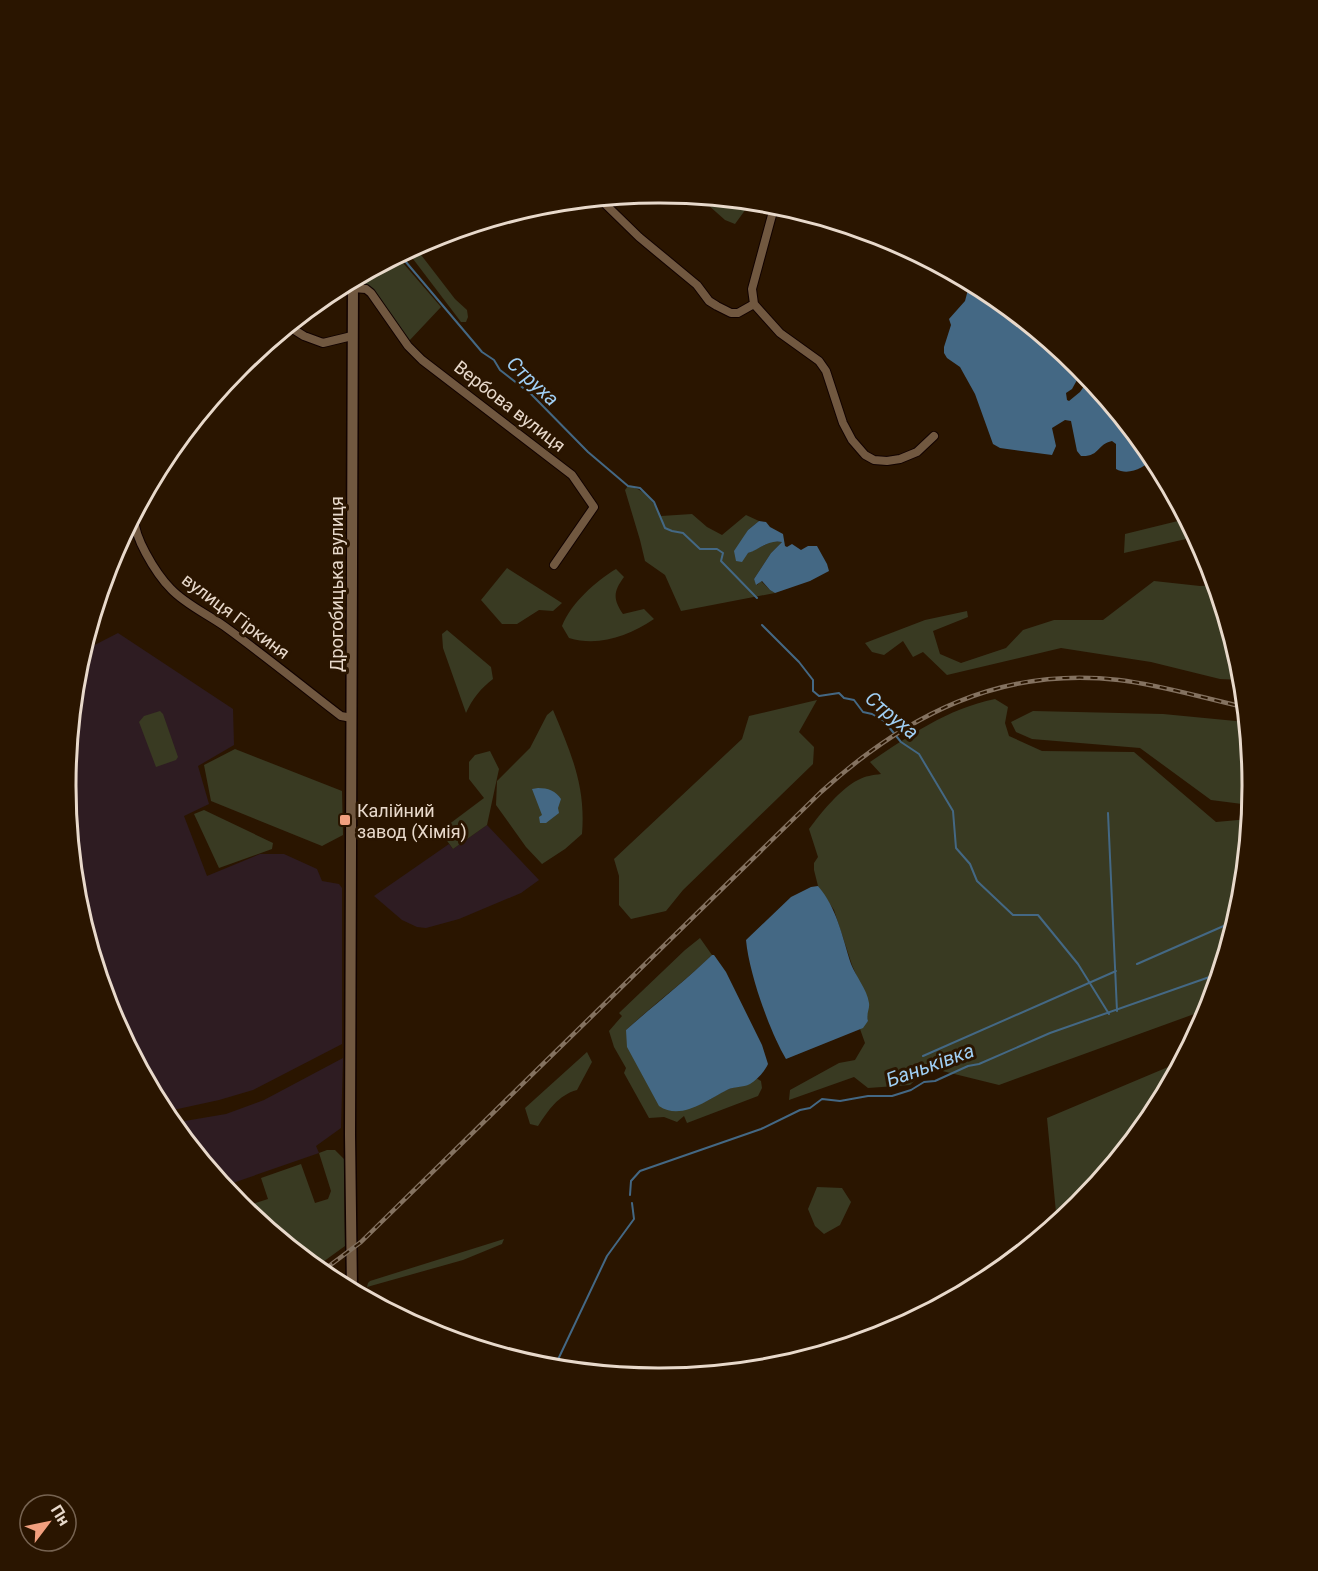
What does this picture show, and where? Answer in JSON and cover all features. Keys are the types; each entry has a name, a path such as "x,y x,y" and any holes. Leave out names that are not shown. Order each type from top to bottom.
{"street":[{"path":"607,206 639,237 697,285 717,306 731,313 738,313 754,304"},
{"path":"772,214 752,289 754,304 780,333 819,362 826,371 843,423 852,440 865,455 874,460 880,460 900,459 917,452 934,436"},
{"name":"Вербова вулиця","path":"359,286 371,293 408,346 422,360 572,476 594,507 554,565"},
{"name":"Дрогобицька вулиця","path":"352,1280 350,1135 353,290"},
{"path":"295,331 323,343 352,336"},
{"name":"вулиця Гіркиня","path":"136,531 159,575 172,591 224,626 341,716 352,718"}],"shaded area":[{"path":"118,633 233,709 234,745 198,766 209,804 184,816 207,876 260,854 284,854 317,869 322,881 339,884 342,888 342,1044 253,1090 175,1110 137,1043 107,973 96,936 81,862 76,786 81,709 94,645"},
{"path":"487,825 539,880 521,893 459,919 426,928 417,927 402,920 374,896 449,844 453,849"},
{"path":"343,1058 341,1128 316,1146 319,1153 233,1183 184,1121 226,1114 264,1100"}],"green space":[{"path":"708,205 745,210 735,224 725,220"},
{"path":"420,254 455,299 467,310 466,322 461,322 412,258"},
{"path":"402,262 441,307 409,341 363,284"},
{"path":"628,486 648,496 661,516 692,514 707,527 722,535 746,515 759,521 748,530 742,541 748,553 773,541 782,542 771,553 754,579 757,585 761,581 775,593 681,611 665,575 645,561 625,490"},
{"path":"1177,521 1186,539 1124,553 1125,534"},
{"path":"507,568 562,603 553,611 539,610 517,624 502,624 481,600"},
{"path":"616,569 624,577 616,591 617,604 623,614 644,609 654,619 624,635 613,638 591,641 569,638 562,626 571,609 592,586"},
{"path":"1154,581 1206,586 1222,635 1231,680 1220,679 1151,662 1061,648 947,675 923,652 913,657 903,641 884,655 872,652 865,643 925,620 967,611 968,617 933,631 940,654 961,663 1006,648 1023,630 1054,620 1103,620"},
{"path":"447,630 491,667 493,679 477,694 466,713 443,648 442,634"},
{"path":"995,699 1008,707 1005,723 1009,736 1042,751 1134,752 1216,822 1240,820 1237,862 1222,936 1211,973 1194,1014 999,1085 922,1066 922,1074 910,1085 868,1088 854,1077 789,1100 790,1090 839,1063 855,1060 865,1043 860,1029 868,1021 866,1012 869,1005 852,965 834,910 818,886 814,863 818,857 809,829 844,789 861,779 881,774 870,762 914,733 945,716 977,703"},
{"path":"817,700 799,732 814,747 813,764 683,890 666,911 631,919 619,905 619,876 614,859 742,739 749,716"},
{"path":"553,710 576,770 582,800 582,834 542,864 526,847 496,805 497,781 530,748 547,715"},
{"path":"160,711 178,757 176,760 156,767 139,722 144,716"},
{"path":"1033,711 1163,714 1238,721 1241,804 1211,800 1140,748 1032,739 1016,732 1011,722"},
{"path":"235,749 342,791 343,835 322,846 211,801 204,765"},
{"path":"490,751 499,769 487,825 453,849 440,831 484,798 469,779 469,762 475,755"},
{"path":"204,810 273,843 272,849 219,868 194,814"},
{"path":"700,938 712,955 626,1030 694,1106 756,1078 761,1081 762,1088 758,1096 687,1123 684,1116 677,1122 664,1117 649,1118 624,1073 626,1068 614,1047 609,1031 622,1016 619,1013"},
{"path":"587,1052 592,1062 577,1090 559,1100 538,1126 530,1124 525,1108"},
{"path":"1168,1067 1121,1140 1097,1170 1056,1211 1047,1118"},
{"path":"335,1150 344,1159 345,1246 323,1262 304,1248 254,1203 268,1199 261,1178 301,1164 315,1203 328,1199 331,1191 319,1153"},
{"path":"817,1187 842,1188 851,1202 840,1225 824,1234 815,1226 808,1209"},
{"path":"504,1239 502,1244 463,1260 367,1287 370,1281"}],"water":[{"path":"967,292 1014,323 1043,348 1077,380 1072,389 1066,393 1067,400 1069,401 1083,387 1121,431 1145,465 1126,472 1116,469 1116,444 1112,441 1092,454 1081,456 1077,451 1071,421 1065,420 1052,428 1056,446 1052,455 1000,448 993,444 975,394 960,367 944,353 951,325 949,319 965,301"},
{"path":"759,521 766,522 783,534 787,547 792,544 801,550 808,546 817,546 829,571 810,581 775,593 762,581 756,585 754,579 771,553 782,542 769,543 748,553 742,562 736,561 734,551 748,530"},
{"path":"532,789 551,790 561,799 559,813 546,823 540,823 539,817 542,815"},
{"path":"818,886 830,904 851,964 868,998 868,1021 863,1028 786,1059 761,1001 751,968 746,940 791,897"},
{"path":"712,955 726,972 762,1045 768,1064 758,1078 747,1085 730,1089 685,1110 667,1110 659,1106 627,1047 626,1030"}],"waterway":[{"name":"Струха","path":"405,261 482,352 494,360 500,370 531,394 588,452 628,486 640,488 654,502 665,528 683,533 700,549 717,549 723,553 721,561 757,598"},
{"name":"Струха","path":"762,625 799,662 813,680 813,691 819,696 839,693 844,698 854,700 863,712 884,721 901,742 919,754 953,811 956,848 970,864 977,881 1013,915 1038,915 1078,964 1109,1014"},
{"path":"1108,813 1117,1011"},
{"path":"1137,964 1224,926"},
{"path":"923,1056 1116,971"},
{"name":"Баньківка","path":"630,1195 631,1181 640,1171 761,1129 800,1110 810,1108 822,1099 840,1101 868,1096 892,1096 911,1090 924,1082 935,1081 968,1066 979,1064 1050,1033 1209,977"},
{"name":"Баньківка","path":"558,1359 607,1256 634,1219 632,1203"}],"railway":[{"path":"329,1266 361,1242 821,792 887,740 922,719 958,702 995,689 1035,681 1076,678 1119,680 1166,688 1236,705"}],"place":[{"name":"Калійний завод (Хімія)","path":"345,820"}]}
